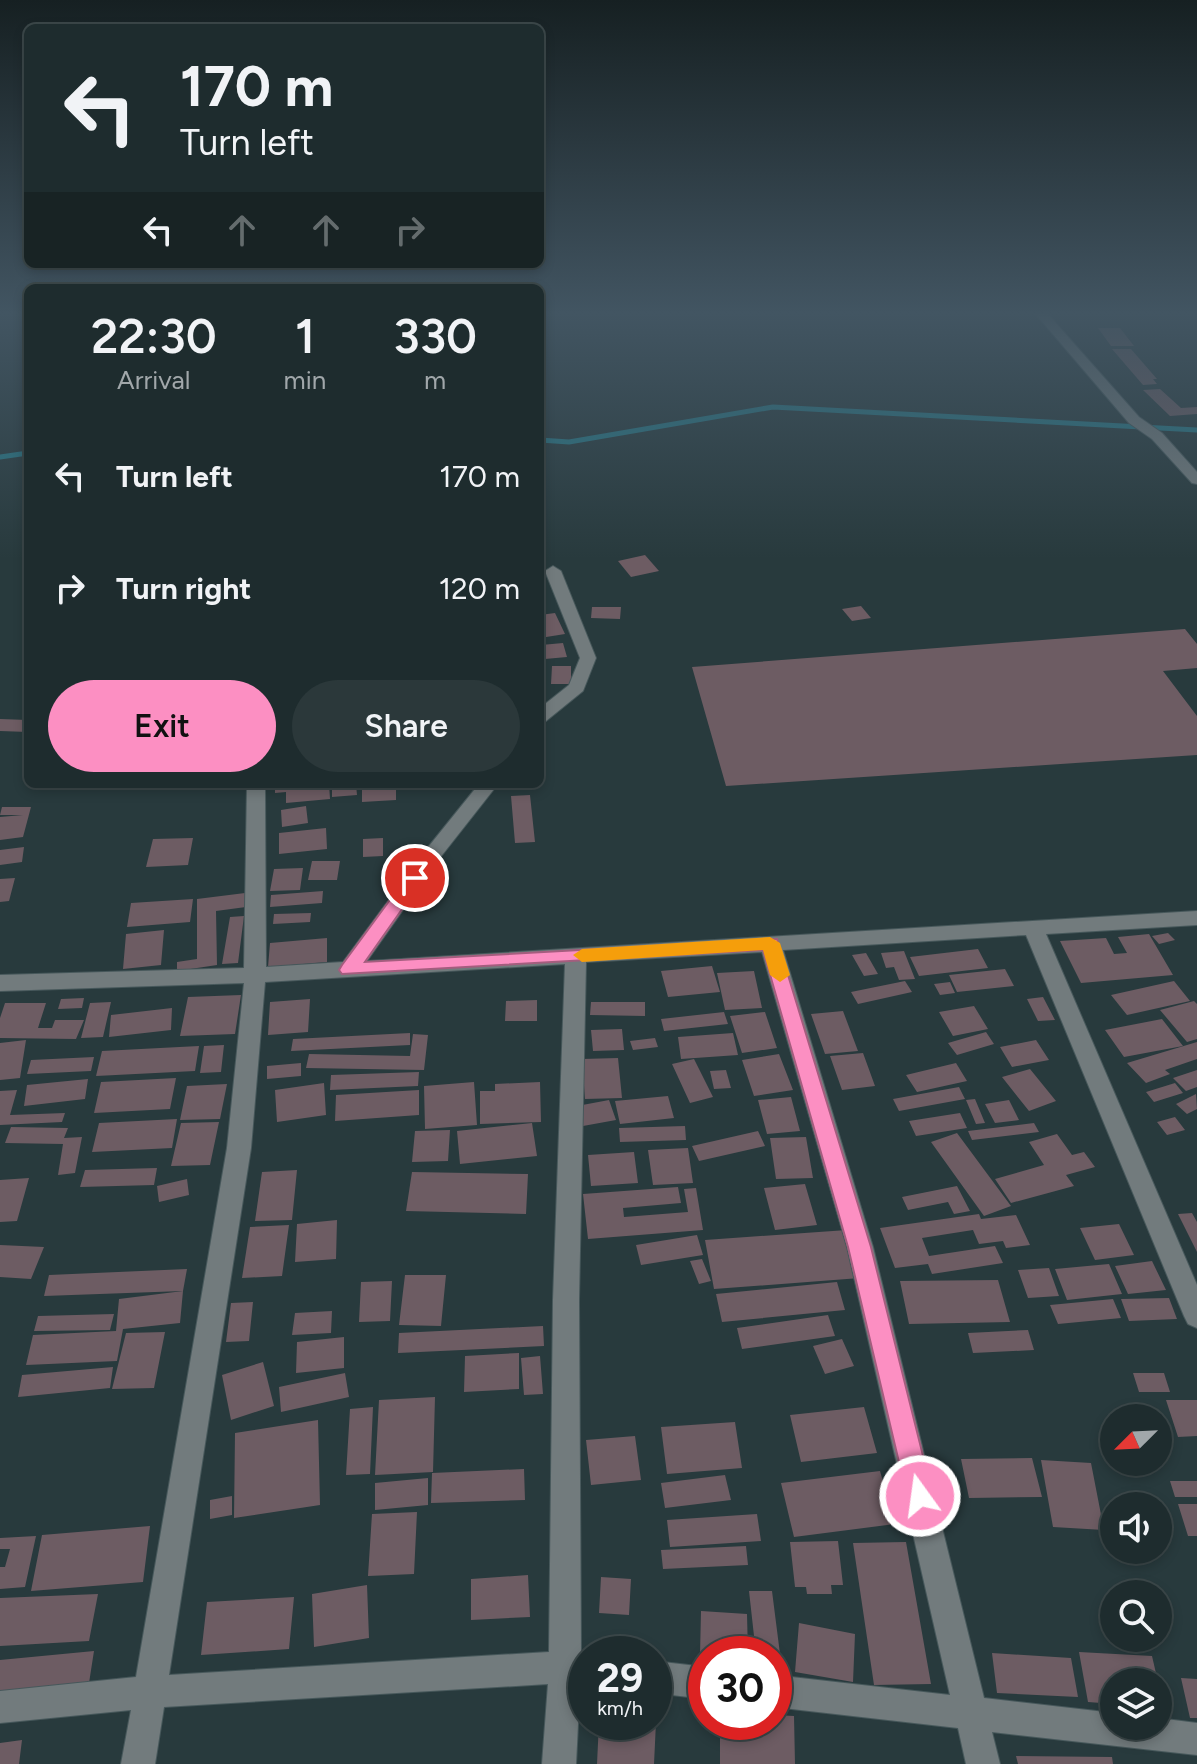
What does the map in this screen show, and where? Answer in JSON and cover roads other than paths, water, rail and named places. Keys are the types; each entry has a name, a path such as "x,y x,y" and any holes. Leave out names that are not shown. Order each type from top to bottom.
{"street":[{"path":"1112,394 1134,420 1157,436 1197,480"},
{"path":"544,712 577,687 588,658 553,571"},
{"path":"138,1764 239,1148 255,975 256,788"},
{"path":"349,970 432,855 486,788"},
{"path":"0,983 349,970 1197,918"},
{"path":"1033,927 1197,1316"},
{"path":"770,943 860,1247 983,1764"},
{"path":"574,1636 566,1300 576,956"},
{"path":"0,1707 151,1692 568,1668"},
{"path":"792,1693 1197,1739"},
{"path":"559,1764 568,1710"}],"waterway":[{"path":"544,440 569,442 773,407 1197,430"},
{"path":"0,457 24,454"}]}
